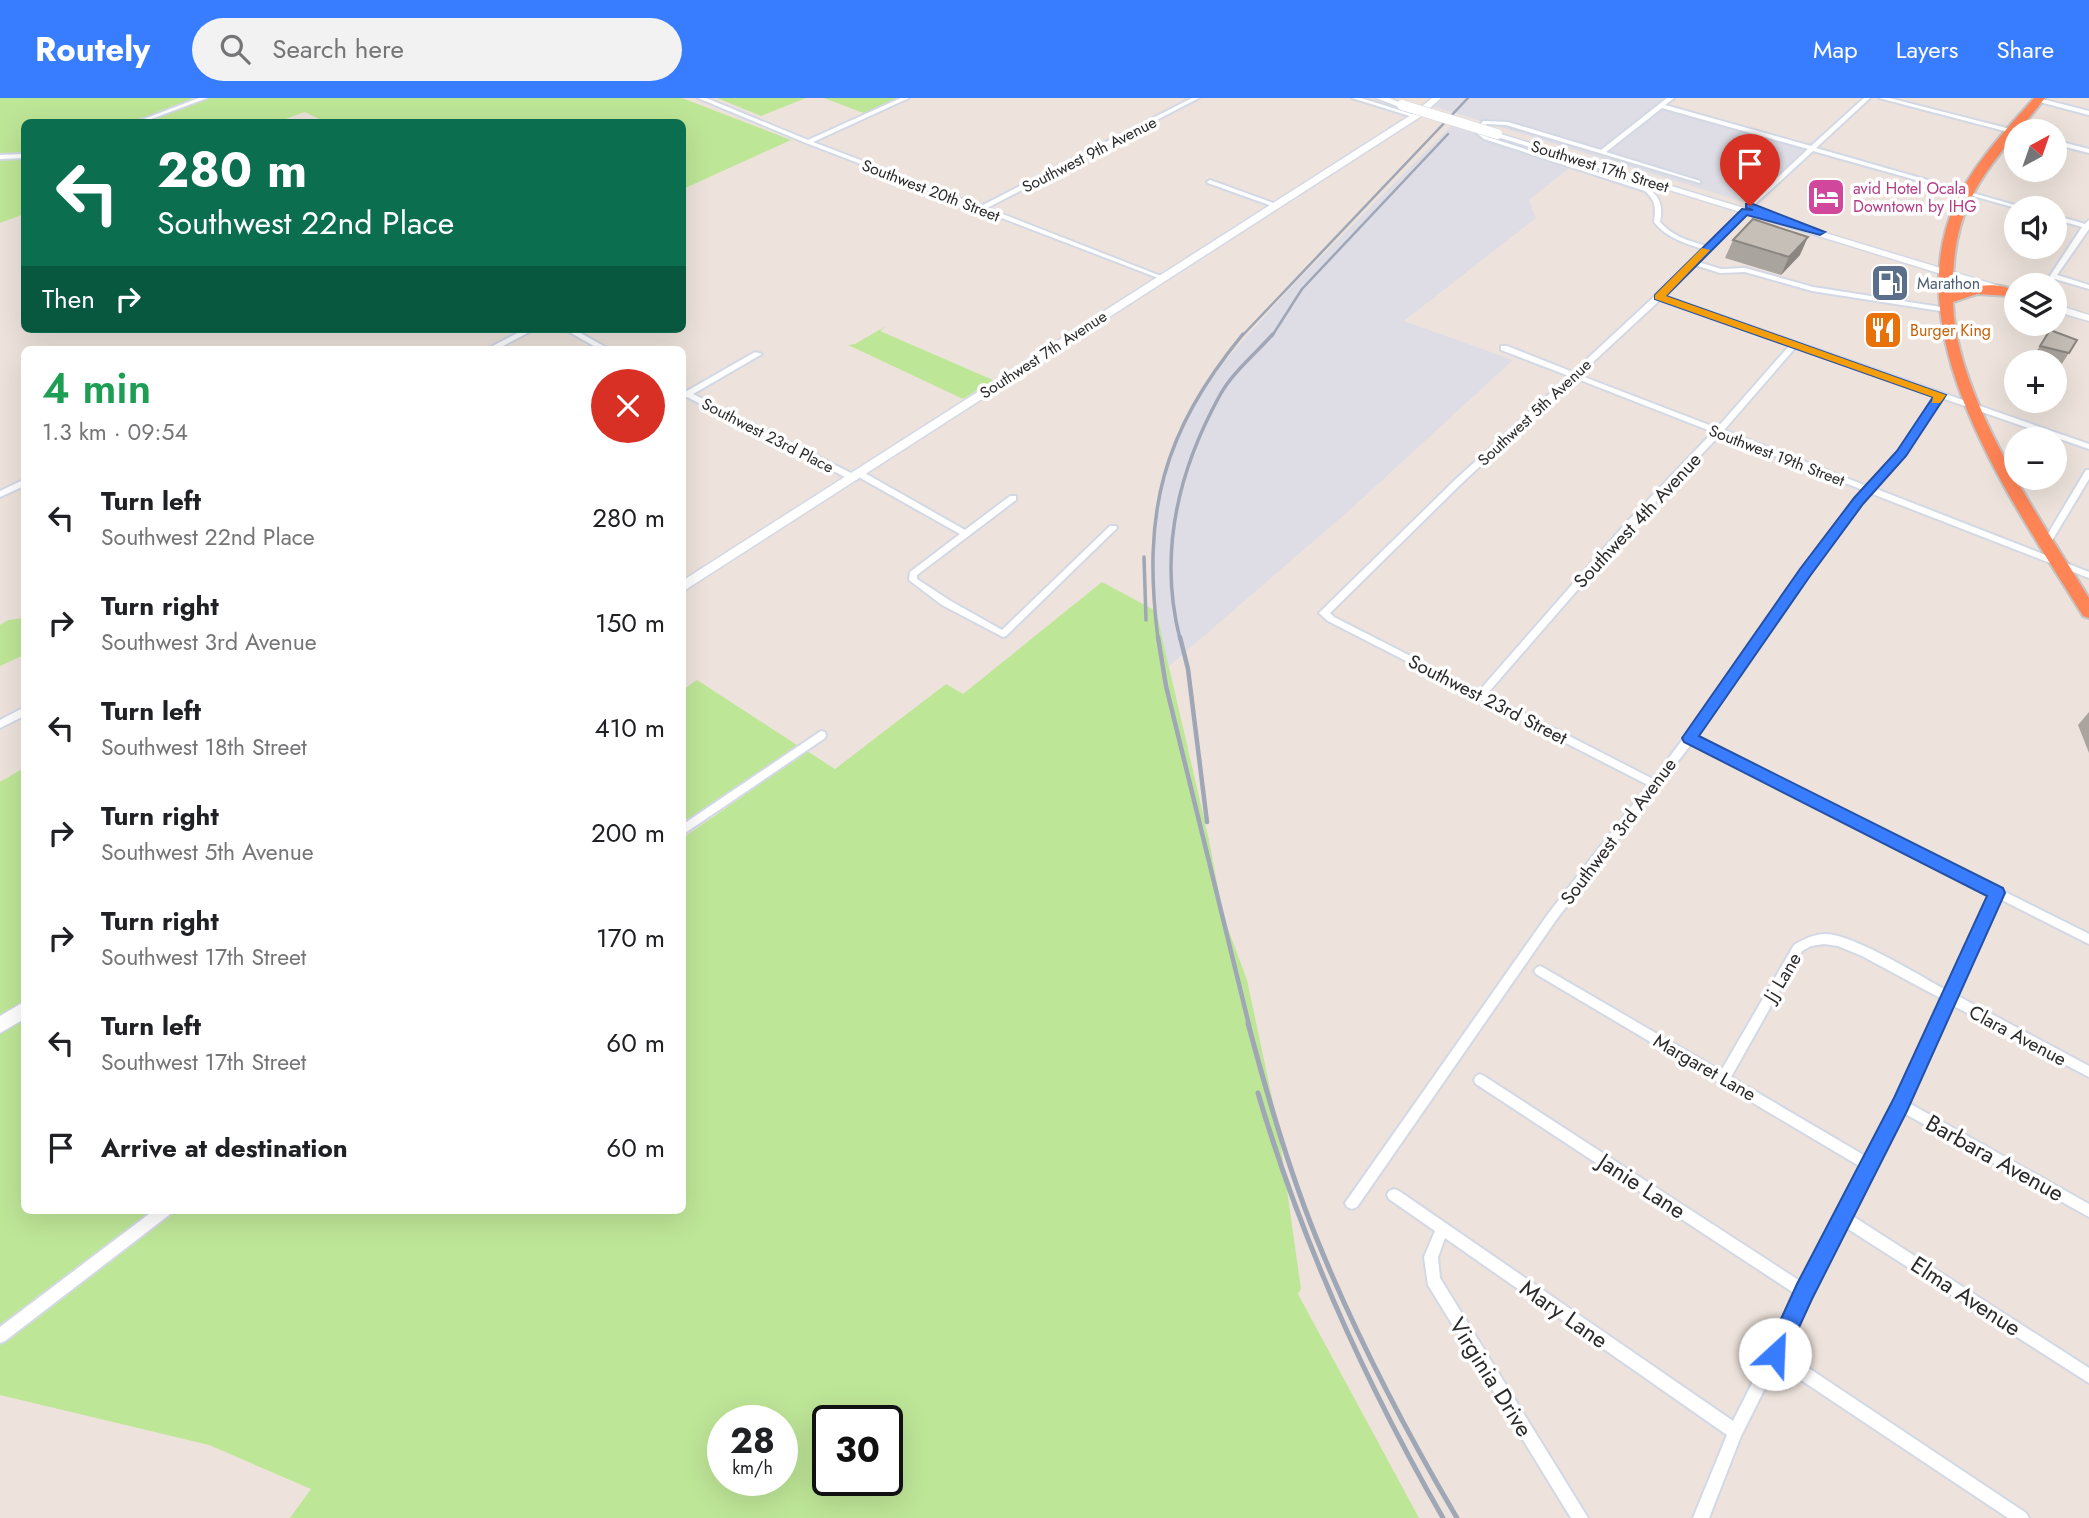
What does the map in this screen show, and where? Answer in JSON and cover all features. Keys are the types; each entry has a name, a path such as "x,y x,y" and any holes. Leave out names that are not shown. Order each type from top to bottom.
{"highway":[{"path":"2024,119 2039,99"},
{"path":"2004,142 1983,164 1966,192 1951,230 1944,271 1955,352 1974,407 2000,461 2089,612"},
{"path":"1947,305 1961,291 2004,292"}],"street":[{"path":"147,119 204,98"},
{"name":"Southwest 20th Street","path":"701,98 808,142 1163,278"},
{"path":"808,142 906,98"},
{"name":"Southwest 9th Avenue","path":"981,209 1196,98"},
{"path":"1355,98 1410,119"},
{"name":"Southwest 17th Street","path":"1380,98 1403,101 2004,290"},
{"path":"1602,152 1671,98"},
{"name":"Southwest 5th Avenue","path":"1324,612 1867,98"},
{"path":"1882,98 2004,129"},
{"name":"Southwest 7th Avenue","path":"686,585 1410,119 1432,99"},
{"path":"2039,99 2089,113"},
{"path":"1661,106 2004,203"},
{"path":"1698,182 1496,121 1485,122 1476,131 1486,138 1647,190 1657,197 1660,205 1657,222 1663,230 1707,248"},
{"path":"2067,146 2089,152"},
{"path":"0,157 21,156"},
{"path":"1210,183 1274,205"},
{"path":"2055,273 2088,225 2067,221"},
{"path":"1693,262 1720,271 1745,270 1812,289 1947,305"},
{"path":"2067,280 2089,287"},
{"path":"1658,297 2089,447"},
{"path":"2067,311 2089,318"},
{"path":"497,346 523,333"},
{"path":"575,333 600,346"},
{"name":"Southwest 4th Avenue","path":"1481,695 1630,524 1718,432 1794,345"},
{"name":"Southwest 19th Street","path":"1504,348 2089,575"},
{"path":"686,392 758,354"},
{"name":"Southwest 23rd Place","path":"686,394 857,476 965,534"},
{"name":"Southwest 3rd Avenue","path":"1352,1203 1552,917 1689,738 1776,613 1867,491 1901,453 1940,395"},
{"path":"2047,542 2089,472"},
{"path":"0,494 21,485"},
{"path":"1013,498 913,574 913,580 928,592 967,617 1003,634 1113,528"},
{"name":"Southwest 23rd Street","path":"1324,612 1331,619 1654,784"},
{"path":"0,724 21,714"},
{"path":"686,828 821,735"},
{"path":"1689,738 2089,939"},
{"path":"1705,1516 1735,1432 1900,1104 1997,893"},
{"name":"Jj Lane","path":"1724,1078 1798,948 1814,938 1833,939 1866,953 1947,998"},
{"name":"Margaret Lane","path":"1540,971 1869,1164"},
{"name":"Clara Avenue","path":"1947,998 2089,1072"},
{"path":"0,1025 21,1012"},
{"name":"Janie Lane","path":"1480,1080 1804,1292"},
{"name":"Barbara Avenue","path":"1900,1104 2089,1211"},
{"name":"Mary Lane","path":"1394,1195 1735,1432"},
{"path":"0,1336 160,1214"},
{"name":"Elma Avenue","path":"1842,1217 2089,1376"},
{"name":"Virginia Drive","path":"1442,1229 1431,1257 1433,1280 1580,1518"},
{"path":"1775,1354 2021,1518"}],"shaded area":[{"path":"1441,98 1664,98 1598,152 1604,155 1662,109 1807,150 1747,203 1432,106"},
{"path":"1453,124 1577,162 1529,200 1536,218 1404,321 1513,360 1352,508 1168,667 1157,619 1152,543 1161,484 1182,428 1208,380 1290,288"}],"green space":[{"path":"0,98 682,98 791,140 686,188 686,119 319,119 305,112 285,119 21,119 21,215 0,223"},
{"path":"717,98 806,98 761,116"},
{"path":"824,98 902,98 866,114"},
{"path":"886,326 880,331 993,380 963,399 848,345 855,344"},
{"path":"1102,582 1156,611 1209,840 1223,915 1247,980 1278,1126 1301,1289 1298,1294 1419,1518 290,1518 311,1489 209,1445 0,1395 0,1345 171,1214 686,1214 686,836 807,751 835,769 946,684 963,694"},
{"path":"21,618 21,656 0,666 0,625 8,620"},
{"path":"697,680 797,745 686,823 686,688"},
{"path":"21,770 21,1005 0,1019 0,782"},
{"path":"21,1018 21,1214 149,1214 0,1327 0,1032"}],"building":[{"path":"1753,219 1808,237 1789,257 1733,240"},
{"name":"Marathon","path":"1888,268 1903,271 1896,288 1882,286"},
{"path":"2046,336 2066,336 2077,340 2069,353 2067,350 2040,346"}],"railway":[{"path":"1242,336 1468,98"},
{"path":"1272,336 1302,289 1448,134"},
{"path":"1158,639 1153,552 1164,476 1176,441 1193,406 1215,370 1243,334"},
{"path":"1180,639 1171,575 1176,513 1183,483 1205,424 1220,395 1238,371 1273,334"},
{"path":"1144,557 1146,620"},
{"path":"1158,637 1166,686 1249,1025"},
{"path":"1180,637 1188,669 1207,822"},
{"path":"1248,1023 1287,1158 1331,1273 1381,1380 1457,1518"},
{"path":"1258,1093 1294,1204 1338,1311 1387,1415 1443,1518"}],"slow traffic":[{"path":"1705,250 1658,297 1940,395 1936,401"}],"place":[{"name":"avid Hotel Ocala Downtown by IHG","path":"1826,197"},
{"name":"Marathon","path":"1890,283"},
{"name":"Burger King","path":"1883,330"}],"route":[{"path":"1750,206 1820,232 1745,211 1658,297 1940,395 1901,453 1858,501 1805,573 1689,738 1997,893 1900,1104 1775,1354"}]}
